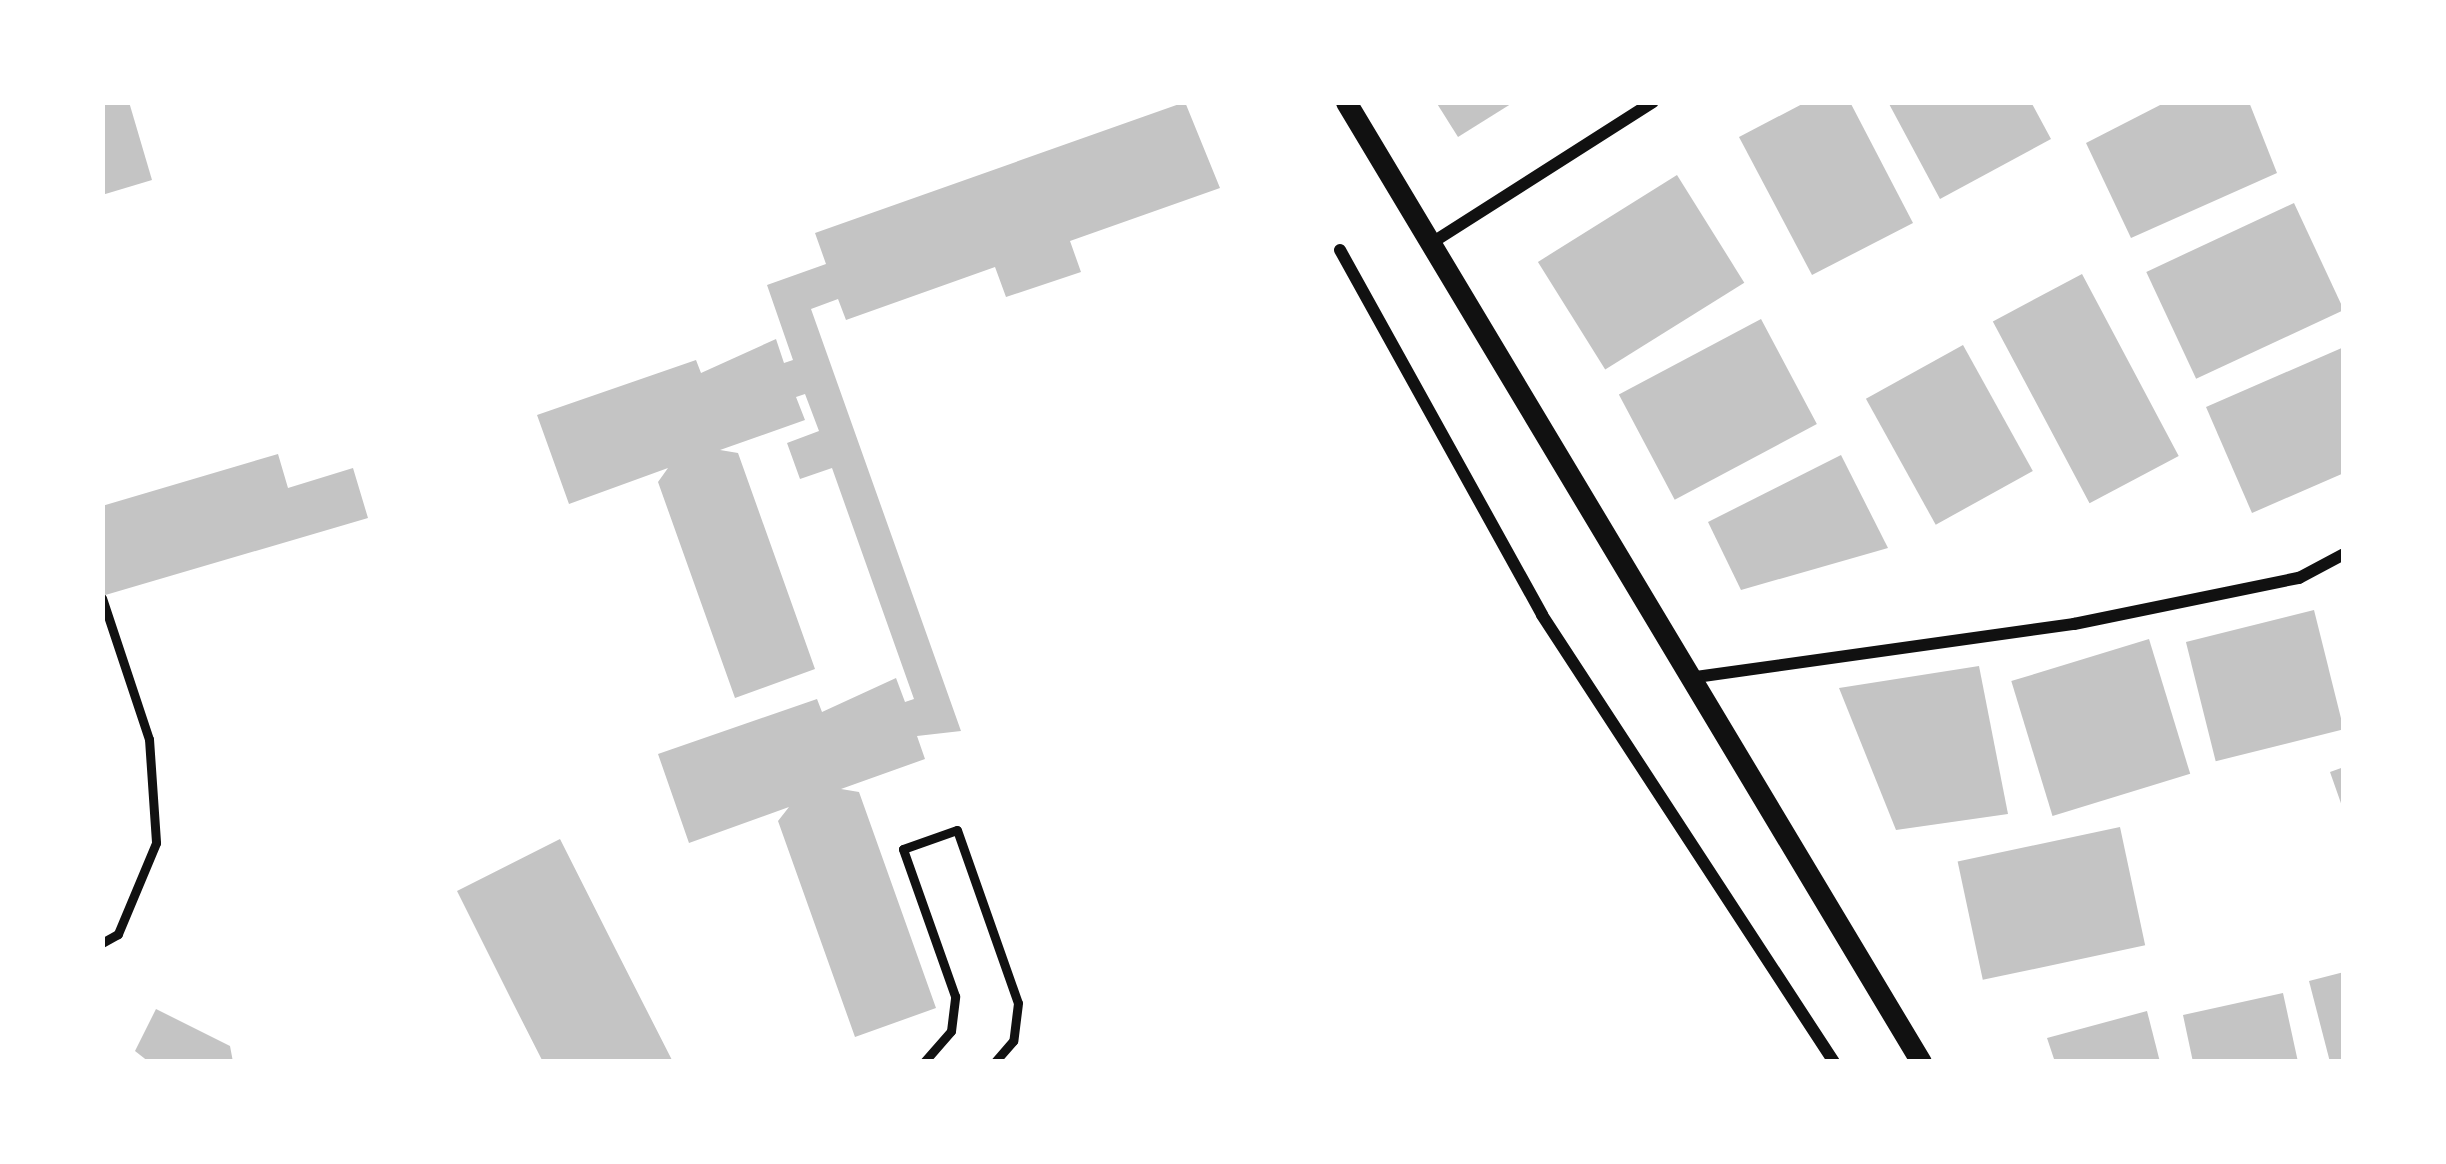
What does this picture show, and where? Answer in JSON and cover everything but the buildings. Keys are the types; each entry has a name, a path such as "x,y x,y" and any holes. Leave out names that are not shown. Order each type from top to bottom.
{"street":[{"path":"1346,102 1696,677 1921,1062"},
{"path":"1430,244 1652,102"},
{"path":"1340,250 1542,615 1834,1062"},
{"path":"1696,677 2074,624 2300,578 2344,554"}],"lane":[{"path":"102,598 149,739 155,842 118,934 102,943"},
{"path":"924,1062 951,1031 955,996 903,849 957,830 1018,1003 1012,1041 995,1062"}]}
